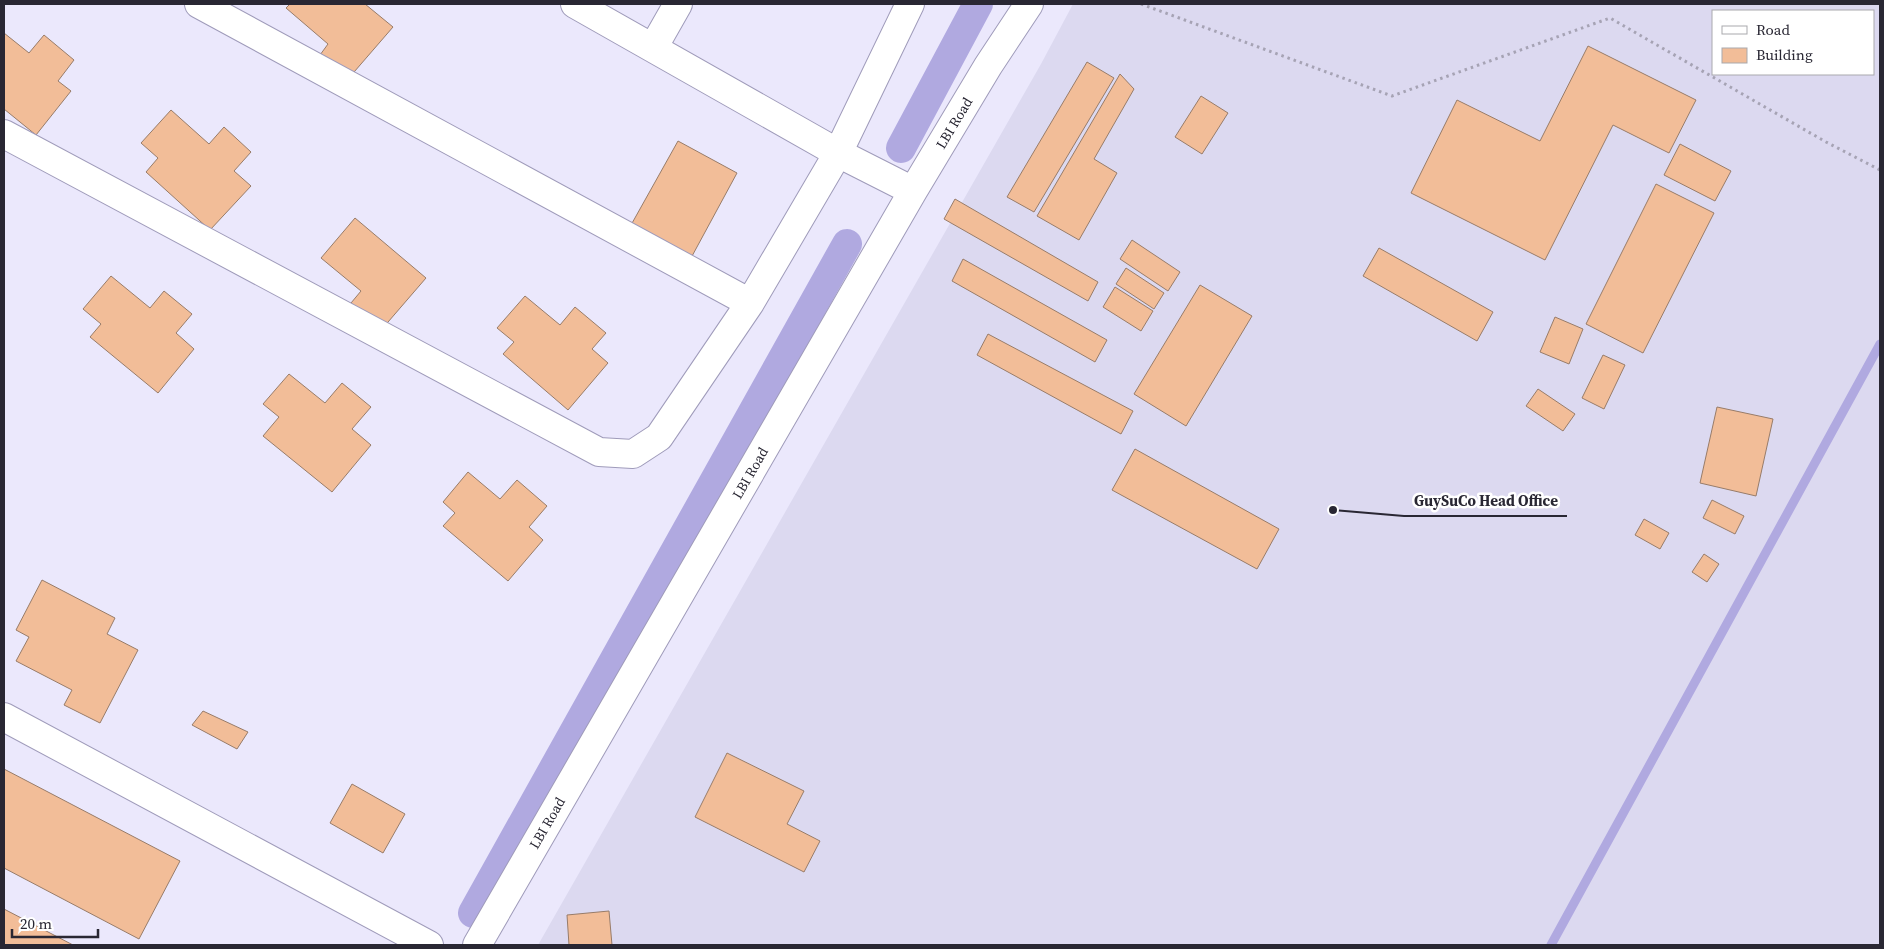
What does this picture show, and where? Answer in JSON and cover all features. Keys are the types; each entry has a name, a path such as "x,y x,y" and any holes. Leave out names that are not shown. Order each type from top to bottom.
{"street":[{"path":"199,4 750,303"},
{"path":"575,4 848,158 913,191"},
{"path":"654,48 678,4"},
{"path":"4,134 599,452 633,454 659,437 848,158 910,4"},
{"name":"LBI Road","path":"477,945 913,191 988,66 1029,4"},
{"path":"4,717 426,943"}],"path":[{"path":"1142,4 1392,96 1610,18 1826,142 1880,170"}],"shaded area":[{"path":"1073,4 1880,4 1880,945 538,945 1041,64"}],"building":[{"path":"290,4 365,4 393,27 348,79 320,55 328,44 286,8"},
{"path":"4,33 29,53 44,35 74,60 58,81 71,91 36,135 4,109"},
{"path":"1588,46 1696,100 1669,153 1613,125 1545,260 1411,193 1457,100 1540,141"},
{"path":"1087,62 1114,78 1034,212 1007,197"},
{"path":"1120,74 1134,89 1094,159 1117,173 1079,240 1037,216"},
{"path":"1201,96 1228,113 1202,154 1175,137"},
{"path":"171,110 209,144 224,127 251,152 234,171 251,186 210,230 146,172 158,158 141,143"},
{"path":"678,141 737,173 691,258 631,225"},
{"path":"1680,144 1731,171 1715,201 1664,175"},
{"path":"1656,184 1714,213 1643,353 1586,324"},
{"path":"955,199 1098,282 1088,301 944,219"},
{"path":"355,218 426,278 382,329 351,303 361,291 321,258"},
{"path":"1132,240 1180,272 1168,291 1120,259"},
{"path":"1379,248 1493,312 1477,341 1363,276"},
{"path":"963,259 1107,340 1095,362 952,281"},
{"path":"1126,268 1164,293 1154,309 1116,284"},
{"path":"111,276 150,308 164,291 192,314 176,333 194,349 158,393 90,337 101,324 83,309"},
{"path":"1200,285 1252,316 1186,426 1134,394"},
{"path":"1115,287 1153,311 1141,331 1103,307"},
{"path":"525,296 560,325 575,307 606,333 592,349 608,363 568,410 503,354 514,342 497,328"},
{"path":"1555,317 1583,329 1569,364 1540,352"},
{"path":"988,334 1133,411 1121,434 977,355"},
{"path":"1603,355 1625,365 1604,409 1582,398"},
{"path":"289,374 325,403 342,383 371,407 352,429 371,445 332,492 263,436 279,417 263,404"},
{"path":"1538,389 1575,414 1563,431 1526,406"},
{"path":"1717,407 1773,419 1756,496 1700,483"},
{"path":"1135,449 1279,529 1257,569 1112,490"},
{"path":"468,472 500,499 517,480 547,506 529,527 543,540 508,581 443,526 455,513 443,502"},
{"path":"1712,500 1744,516 1735,534 1703,518"},
{"path":"1644,519 1669,533 1660,549 1635,535"},
{"path":"1704,554 1719,564 1707,582 1692,572"},
{"path":"42,580 115,618 107,634 138,650 100,723 64,705 72,690 16,661 29,637 16,630"},
{"path":"203,711 248,732 237,749 192,725"},
{"path":"727,753 804,791 787,824 820,841 804,872 695,817"},
{"path":"4,769 180,861 139,939 4,868"},
{"path":"352,784 405,814 383,853 330,823"},
{"path":"4,909 73,945 4,945"},
{"path":"609,911 612,945 569,945 567,915"}],"waterway":[{"path":"901,148 978,4"},
{"path":"473,913 847,244"},
{"path":"1551,945 1880,344"}],"place":[{"name":"GuySuCo Head Office","path":"1333,510"}]}
